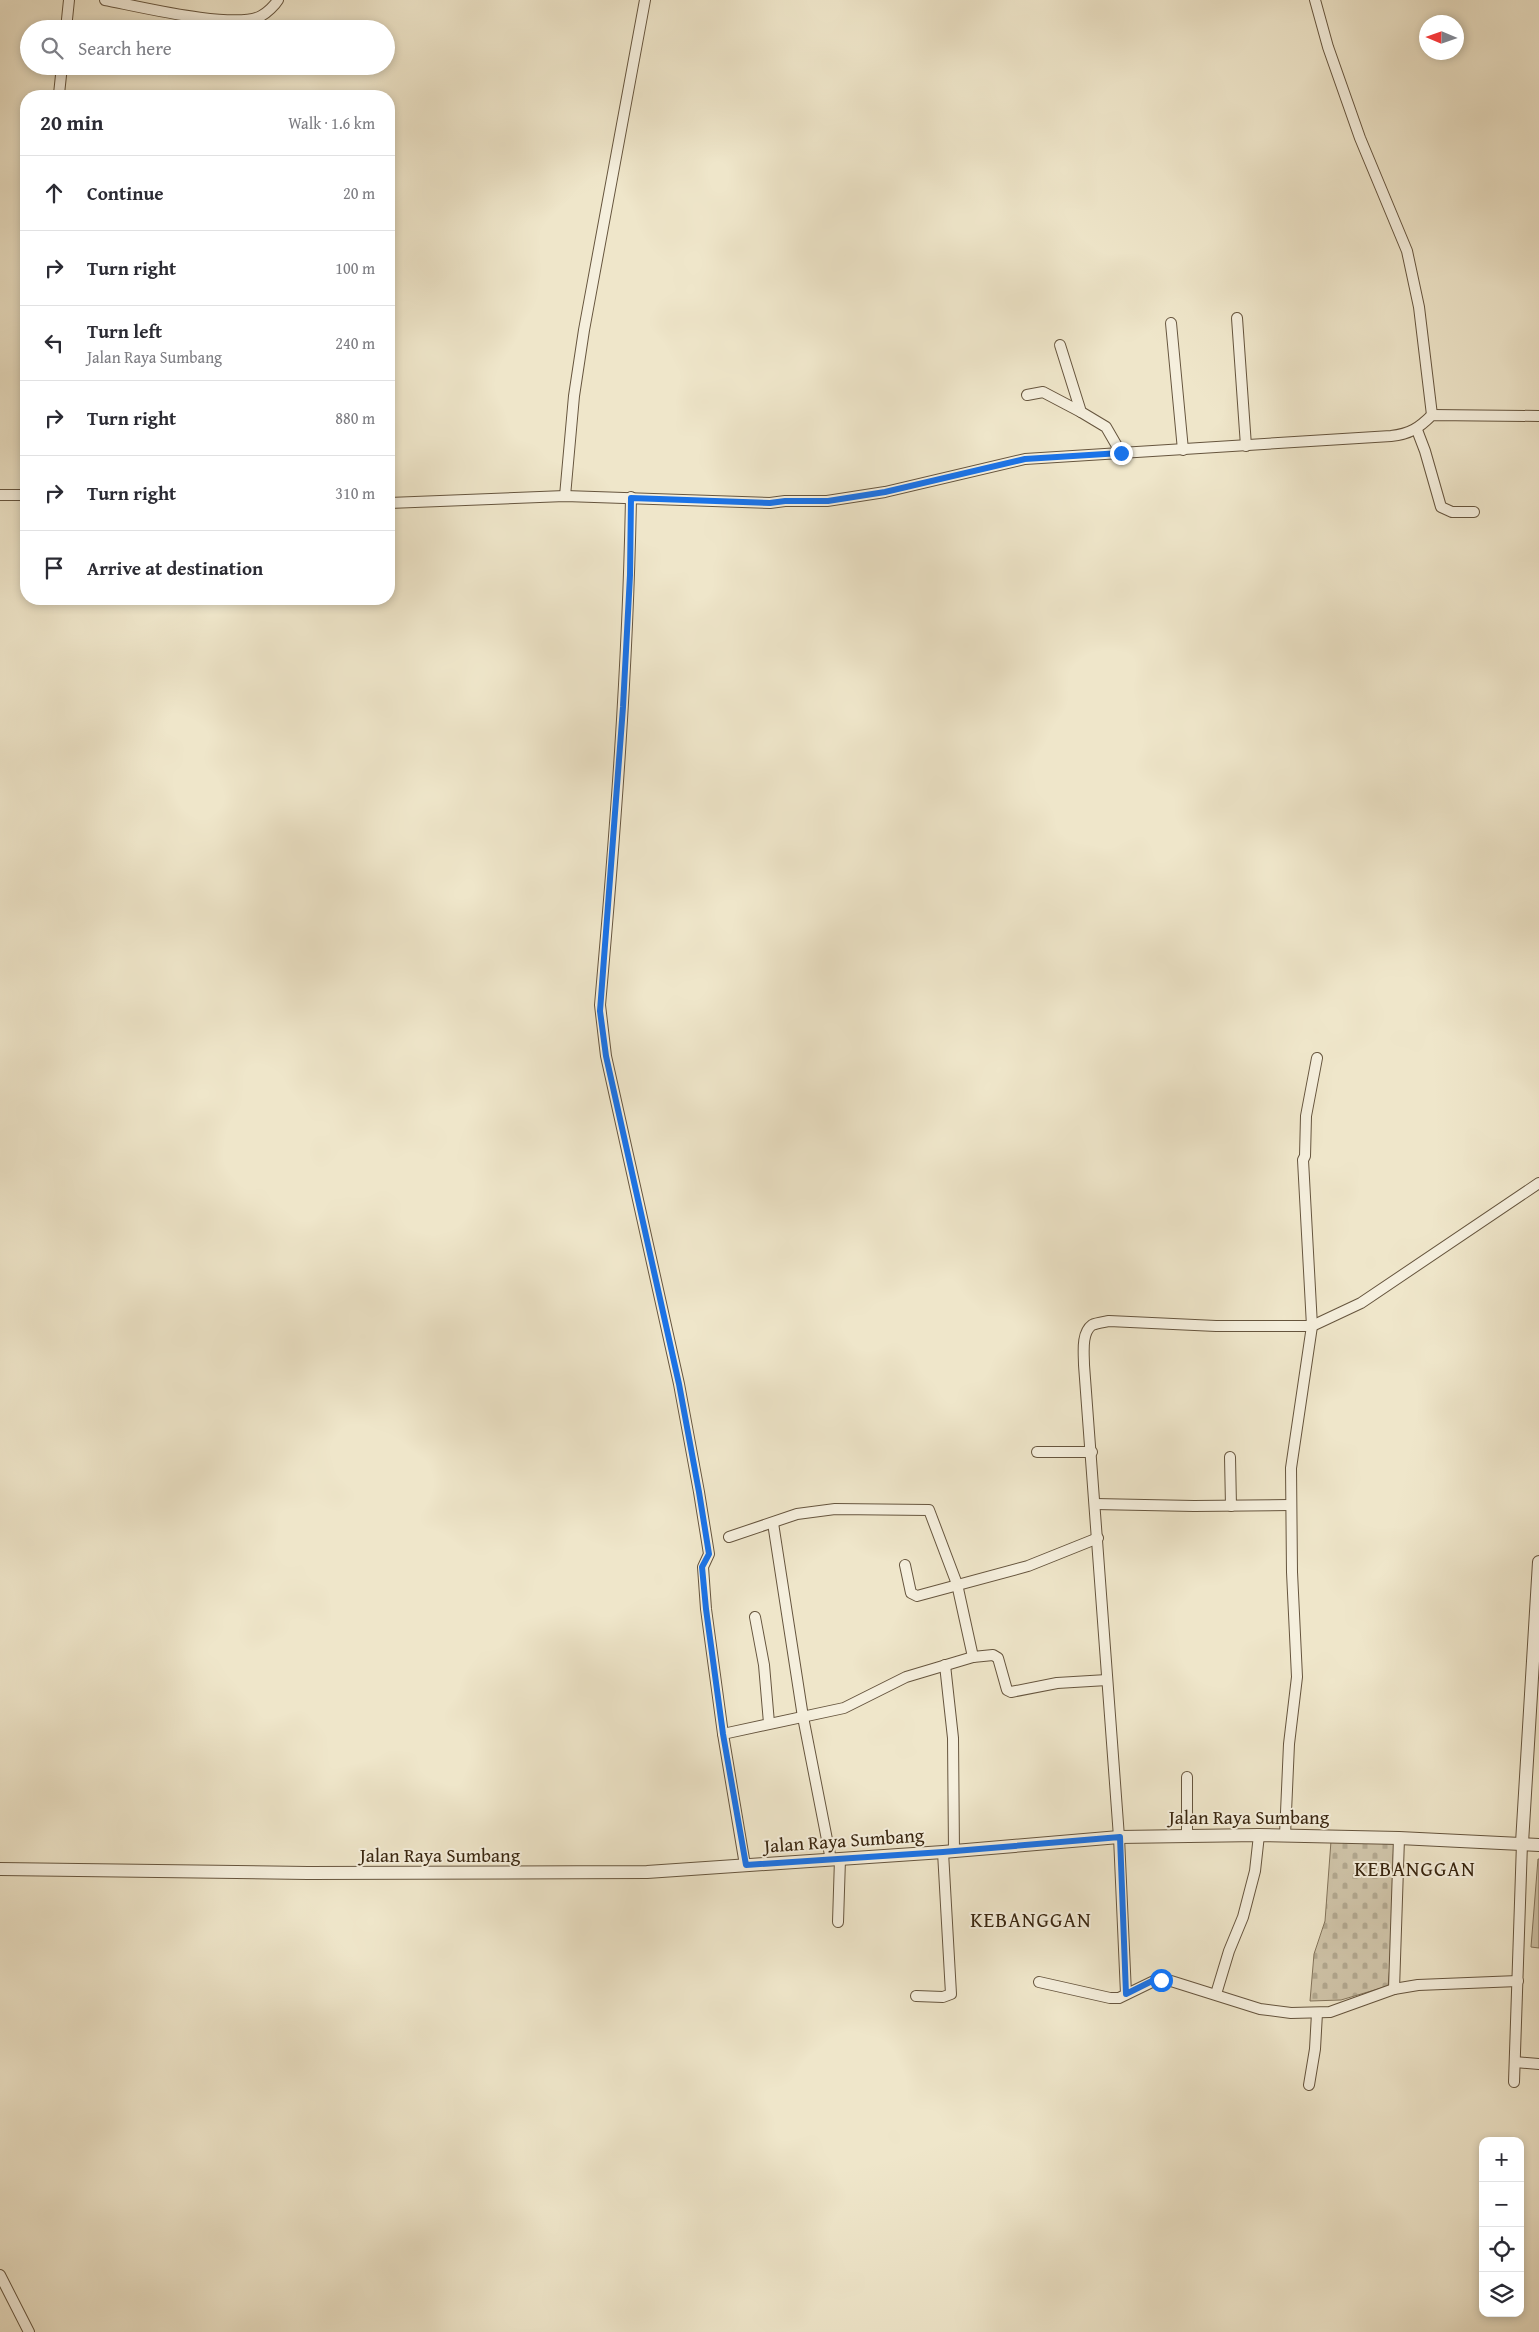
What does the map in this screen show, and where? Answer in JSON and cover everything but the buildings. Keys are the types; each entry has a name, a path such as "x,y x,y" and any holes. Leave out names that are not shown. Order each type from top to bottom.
{"street":[{"path":"67,20 69,0"},
{"path":"105,0 183,16 232,20 261,16 278,0"},
{"path":"566,496 574,396 584,330 645,0"},
{"path":"1315,0 1328,47 1360,138 1407,251 1419,307 1432,415"},
{"path":"59,90 61,75"},
{"path":"1237,318 1246,446"},
{"path":"1171,323 1183,450"},
{"path":"1060,345 1081,412"},
{"path":"1026,395 1043,392 1106,427 1121,453"},
{"path":"395,502 566,496 770,503 828,501 885,492 1025,459 1392,436 1417,430 1432,415 1539,416"},
{"path":"1417,430 1441,507 1452,512 1474,512"},
{"path":"0,495 20,495"},
{"path":"631,498 630,575 623,707 600,1008 606,1056 684,1408 709,1554 702,1567 705,1593 723,1734 746,1865"},
{"path":"1285,1835 1289,1744 1297,1677 1290,1505 1291,1468 1312,1326 1303,1160 1305,1156 1306,1116 1318,1058"},
{"path":"1126,1994 1120,1837 1084,1350 1086,1333 1092,1325 1109,1321 1216,1326 1312,1326 1361,1303 1539,1183"},
{"path":"1037,1452 1092,1452"},
{"path":"1230,1457 1231,1506"},
{"path":"1095,1504 1290,1505"},
{"path":"729,1537 797,1514 836,1509 925,1509 932,1513 957,1584 973,1658"},
{"path":"773,1523 803,1717 835,1859 838,1922"},
{"path":"905,1565 911,1593 914,1595 1028,1566 1098,1538"},
{"path":"1514,2082 1522,1843 1539,1562"},
{"path":"755,1617 764,1665 769,1723"},
{"path":"723,1734 844,1708 906,1677 945,1665 993,1655 998,1658 1008,1691 1057,1683 1107,1680"},
{"path":"916,1996 943,1997 951,1994 948,1851 953,1738 945,1665"},
{"path":"1187,1777 1187,1836"},
{"path":"1216,1994 1229,1951 1243,1917 1255,1870 1259,1834"},
{"name":"Jalan Raya Sumbang","path":"0,1869 308,1873 647,1872 1120,1837 1259,1834 1539,1845"},
{"path":"1394,1989 1399,1838"},
{"path":"1039,1982 1110,1998 1119,1998 1156,1980 1170,1981 1260,2009 1291,2014 1330,2012 1394,1989 1418,1985 1518,1981"},
{"path":"1309,2085 1315,2049 1317,2013"},
{"path":"1515,2062 1539,2064"},
{"path":"0,2275 14,2305 30,2332"}],"green space":[{"path":"1331,1841 1396,1843 1392,1946 1388,1986 1341,2000 1310,2001 1314,1954 1325,1921"},
{"path":"1539,1859 1539,1948 1531,1947"}],"district":[{"name":"KEBANGGAN","path":"1415,1868"},
{"name":"KEBANGGAN","path":"1031,1919"}],"route":[{"path":"1121,453 1025,459 885,492 828,501 770,503 631,498 630,575 623,707 600,1011 606,1056 679,1384 699,1492 709,1554 702,1567 706,1609 723,1734 746,1865 943,1852 1120,1837 1126,1994 1152,1981 1161,1980"}]}
